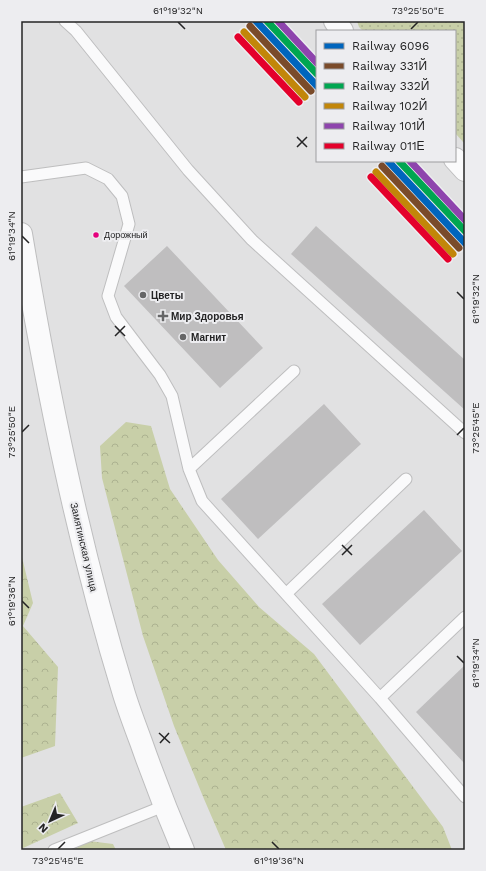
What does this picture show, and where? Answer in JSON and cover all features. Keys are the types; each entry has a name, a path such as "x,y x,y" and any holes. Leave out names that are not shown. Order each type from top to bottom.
{"street":[{"path":"335,21 341,30"},
{"path":"456,160 465,170"},
{"name":"Замятинская улица","path":"21,234 34,314 65,466 93,588 124,696 164,806 184,850"}],"lane":[{"path":"65,21 76,31 188,170 252,240 465,434"},
{"path":"21,177 86,168 108,180 122,196 129,224 108,296 116,318 160,375 172,396 189,469 202,500 380,698 465,797"},
{"path":"189,469 294,371"},
{"path":"286,593 406,479"},
{"path":"380,698 465,617"},
{"path":"54,850 164,806"}],"green space":[{"path":"357,21 465,21 465,144 456,134 456,30 362,30"},
{"path":"126,422 151,426 170,489 218,560 259,607 314,654 443,827 452,850 226,850 174,726 143,636 102,478 100,446"},
{"path":"21,553 33,603 23,626 58,667 55,746 21,758"},
{"path":"60,793 78,823 21,849 21,807"},
{"path":"89,841 113,844 116,850 73,850"}],"building":[{"path":"316,226 465,360 465,410 291,254"},
{"path":"167,246 263,348 220,388 124,286"},
{"path":"324,404 361,444 258,539 221,499"},
{"path":"424,510 462,551 360,645 322,604"},
{"path":"465,665 465,764 416,712"}],"rail line":[{"name":"6096","path":"256,21 316,85"},
{"name":"332Й","path":"267,21 316,73"},
{"name":"101Й","path":"278,21 316,62"},
{"name":"331Й","path":"250,26 311,91"},
{"name":"102Й","path":"244,32 305,97"},
{"name":"011Е","path":"238,37 299,102"},
{"name":"6096","path":"389,162 465,243"},
{"name":"332Й","path":"400,162 465,231"},
{"name":"101Й","path":"411,162 465,220"},
{"name":"331Й","path":"382,166 459,248"},
{"name":"102Й","path":"376,172 453,254"},
{"name":"011Е","path":"371,177 448,259"}],"place":[{"name":"Дорожный","path":"96,235"},
{"name":"Цветы","path":"143,295"},
{"name":"Мир Здоровья","path":"163,316"},
{"name":"Магнит","path":"183,337"}]}
